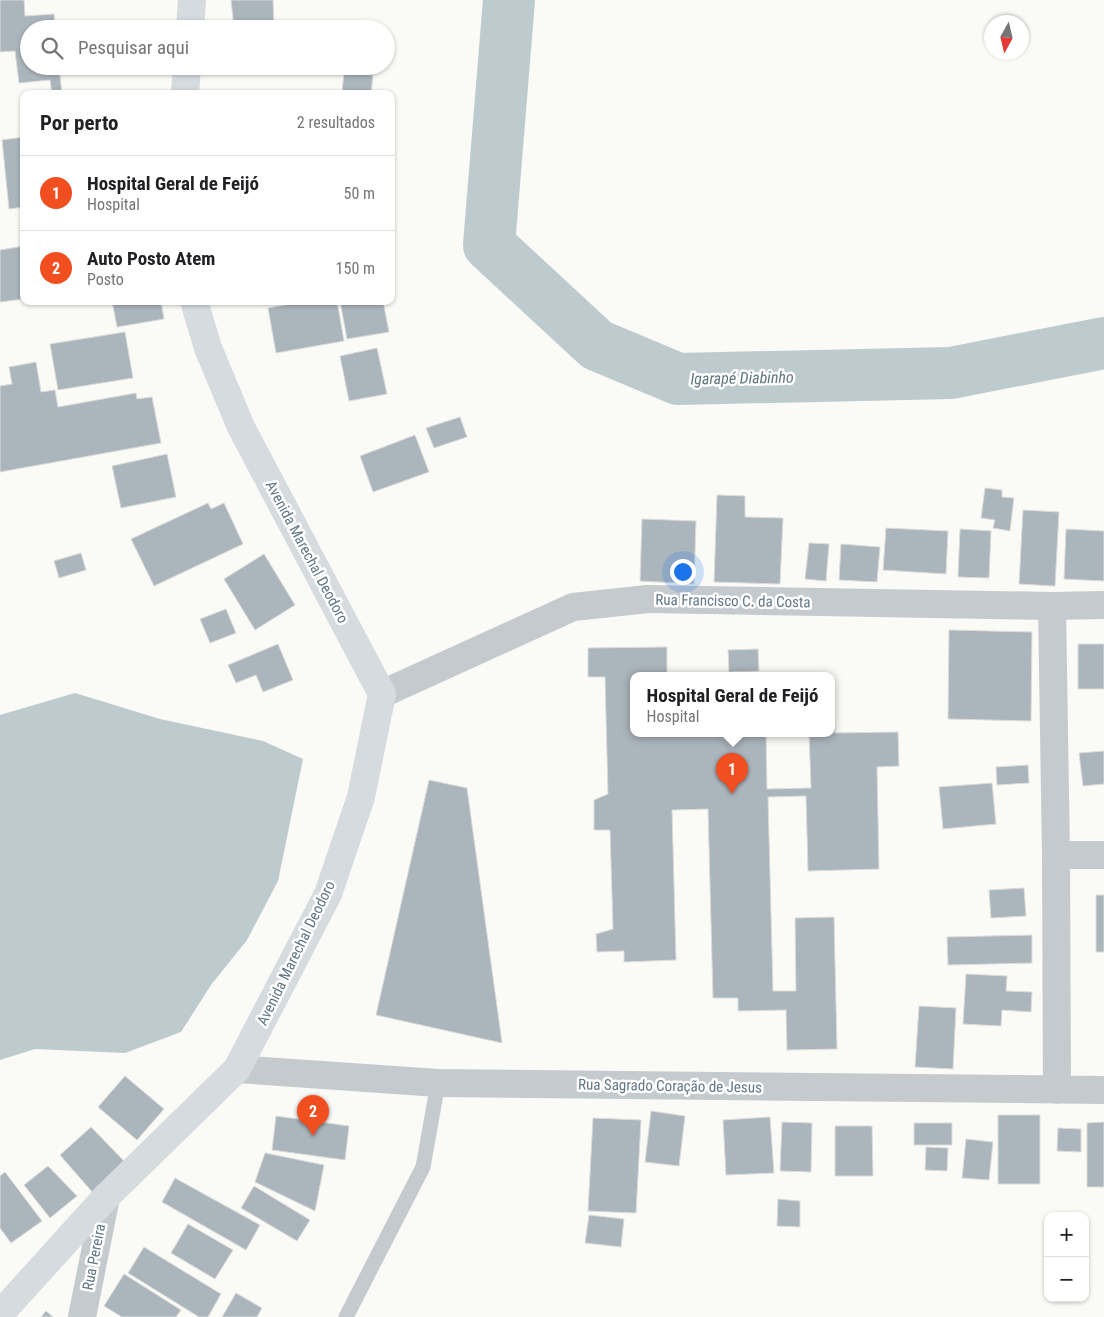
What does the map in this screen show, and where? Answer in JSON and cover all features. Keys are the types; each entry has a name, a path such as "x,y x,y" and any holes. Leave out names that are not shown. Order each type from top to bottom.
{"main road":[{"path":"191,20 192,0"},
{"path":"185,90 186,75"},
{"name":"Avenida Marechal Deodoro","path":"0,1314 106,1197 238,1069 328,894 361,797 382,694 241,427 208,348 195,305"}],"street":[{"name":"Rua Francisco C. da Costa","path":"382,694 573,607 648,599 1052,606 1104,605"},
{"path":"1052,606 1057,1090"},
{"path":"1056,855 1104,855"},
{"name":"Rua Sagrado Coração de Jesus","path":"238,1069 438,1083 1104,1090"},
{"name":"Rua Pereira","path":"82,1317 106,1197"}],"lane":[{"path":"346,1317 422,1167 438,1083"}],"shaded area":[{"path":"75,693 160,719 263,741 303,759 278,881 247,940 211,985 181,1032 125,1053 35,1049 0,1060 0,715"}],"building":[{"path":"0,0 24,0 25,16 54,14 54,20 20,20 20,75 60,75 62,90 51,90 50,80 19,83 15,51 0,52"},
{"path":"231,0 273,0 274,20 233,20"},
{"path":"344,75 373,75 371,90 342,90"},
{"path":"20,138 20,208 9,209 2,140"},
{"path":"20,247 20,300 0,302 0,250"},
{"path":"113,305 162,305 164,319 117,327"},
{"path":"285,305 338,305 344,341 276,353 268,308"},
{"path":"341,305 384,305 389,332 347,339"},
{"path":"125,332 133,378 58,390 50,344"},
{"path":"377,348 387,394 349,401 340,356"},
{"path":"36,362 41,392 55,390 58,407 136,393 137,399 152,397 161,443 0,472 0,386 12,384 9,367"},
{"path":"460,417 467,437 434,448 426,428"},
{"path":"415,435 429,472 373,492 360,456"},
{"path":"167,454 176,497 121,508 112,466"},
{"path":"985,488 1002,490 1002,497 1014,498 1010,531 993,528 995,520 981,518"},
{"path":"717,495 745,496 745,517 783,518 780,584 714,582"},
{"path":"208,503 211,509 224,503 243,544 154,586 131,539"},
{"path":"1023,510 1059,512 1055,586 1019,584"},
{"path":"642,519 696,521 694,584 640,581"},
{"path":"886,528 948,531 946,574 883,570"},
{"path":"960,529 991,531 989,578 958,577"},
{"path":"1066,529 1104,531 1104,581 1064,579"},
{"path":"809,543 829,544 826,581 805,579"},
{"path":"841,544 880,547 877,582 839,580"},
{"path":"81,553 86,570 59,578 54,561"},
{"path":"264,554 295,605 255,630 224,579"},
{"path":"226,609 236,633 210,643 200,619"},
{"path":"949,630 1032,632 1031,721 948,719"},
{"path":"278,644 293,680 263,692 256,675 236,683 228,665"},
{"path":"1078,644 1104,644 1104,689 1078,689"},
{"path":"667,647 667,672 630,672 630,737 766,737 767,789 811,788 809,737 835,737 835,733 898,732 899,766 877,767 879,869 808,871 806,796 768,797 773,991 796,991 795,918 834,917 837,1049 787,1050 786,1010 738,1011 738,998 713,998 708,809 672,810 676,960 624,962 624,951 597,952 596,934 613,929 610,830 594,830 594,800 608,794 605,677 588,677 588,648"},
{"path":"758,649 759,671 729,672 728,650"},
{"path":"1104,751 1104,784 1083,786 1079,753"},
{"path":"1028,765 1029,783 997,785 996,767"},
{"path":"429,780 467,788 502,1043 376,1015"},
{"path":"992,783 996,824 943,829 939,787"},
{"path":"1024,888 1026,916 991,918 989,890"},
{"path":"1096,895 1104,895 1104,952 1096,952"},
{"path":"1032,935 1032,963 948,965 947,937"},
{"path":"966,974 1007,976 1006,991 1032,992 1031,1012 1002,1010 1001,1026 963,1024"},
{"path":"919,1006 956,1008 953,1069 915,1067"},
{"path":"125,1076 164,1109 137,1140 98,1107"},
{"path":"651,1111 685,1116 679,1166 645,1162"},
{"path":"998,1115 1040,1115 1040,1184 998,1184"},
{"path":"276,1116 349,1126 345,1160 272,1150"},
{"path":"770,1117 774,1173 726,1175 723,1120"},
{"path":"593,1118 641,1120 636,1213 588,1211"},
{"path":"782,1122 812,1123 811,1172 780,1171"},
{"path":"1104,1122 1104,1187 1087,1187 1087,1123"},
{"path":"914,1123 952,1123 952,1145 914,1145"},
{"path":"835,1126 872,1126 873,1176 835,1176"},
{"path":"91,1127 126,1163 94,1194 60,1155"},
{"path":"1058,1128 1081,1129 1081,1152 1057,1151"},
{"path":"966,1139 993,1142 989,1180 962,1178"},
{"path":"926,1147 948,1148 947,1171 925,1170"},
{"path":"265,1153 324,1165 315,1211 255,1182"},
{"path":"48,1166 77,1196 50,1218 24,1185"},
{"path":"5,1172 42,1221 11,1243 0,1228 0,1176"},
{"path":"175,1178 260,1225 246,1250 162,1202"},
{"path":"254,1186 310,1220 297,1241 241,1208"},
{"path":"778,1199 800,1201 800,1227 777,1226"},
{"path":"589,1215 624,1219 621,1247 585,1243"},
{"path":"188,1224 233,1250 215,1279 171,1253"},
{"path":"144,1247 221,1294 208,1317 199,1317 128,1273"},
{"path":"124,1274 181,1310 176,1317 122,1317 104,1306"},
{"path":"236,1293 262,1308 257,1317 222,1317"},
{"path":"46,1311 53,1317 41,1317"}],"waterway":[{"name":"Igarapé Diabinho","path":"509,0 489,245 597,345 678,379 951,373 1104,343"}],"place":[{"name":"Hospital Geral de Feijó","path":"732,794"},
{"name":"Auto Posto Atem","path":"313,1136"}]}
